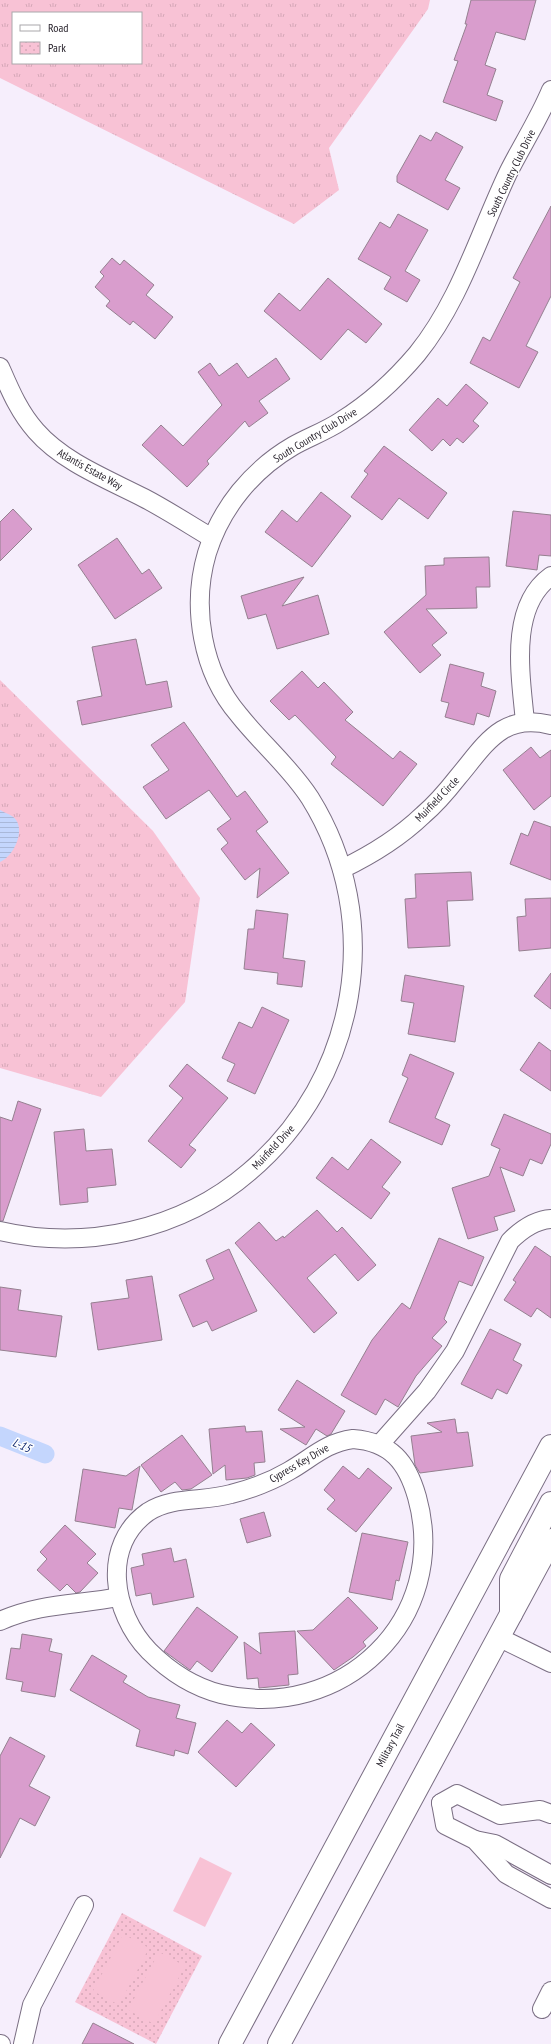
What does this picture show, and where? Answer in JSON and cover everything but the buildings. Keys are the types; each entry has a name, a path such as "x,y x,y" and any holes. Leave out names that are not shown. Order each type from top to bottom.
{"main road":[{"name":"Military Trail","path":"230,2044 551,1446"},
{"path":"511,1617 511,1579 551,1503"},
{"path":"279,2044 418,1790 551,1540"}],"street":[{"name":"South Country Club Drive","path":"342,869 322,819 309,796 286,764 238,714 222,691 211,666 203,639 200,611 201,584 206,556 212,538 225,512 241,489 260,469 294,446 342,421 374,398 393,381 419,351 436,327 459,284 508,173 551,90"},
{"name":"Atlantis Estate Way","path":"0,367 18,407 37,432 52,446 73,461 156,504 212,538"},
{"path":"525,722 520,674 520,644 524,615 529,603 539,588 551,576"},
{"name":"Muirfield Circle","path":"342,869 366,857 401,834 442,798 489,739 499,731 512,725 525,722 539,722 551,725"},
{"name":"Muirfield Drive","path":"0,1231 44,1238 83,1238 122,1233 160,1223 208,1201 241,1179 280,1143 304,1112 324,1078 339,1041 346,1016 352,977 353,937 349,898 342,869"},
{"path":"380,1444 427,1391 455,1351 510,1242 520,1231 532,1224 551,1219"},
{"name":"Cypress Key Drive","path":"360,1440 380,1444 401,1462 413,1485 420,1510 422,1530 422,1562 416,1588 406,1612 393,1634 376,1654 344,1678 321,1689 296,1697 270,1700 244,1699 218,1693 194,1684 169,1670 147,1649 130,1624 119,1597 116,1576 119,1550 132,1527 148,1513 172,1502 224,1496 261,1485 289,1471 326,1446 339,1441 360,1440"},
{"path":"0,1621 38,1607 96,1602 119,1597"},
{"path":"500,1638 551,1662"},
{"path":"418,1790 441,1802"},
{"path":"441,1802 457,1794 500,1815 540,1810 551,1814"},
{"path":"441,1802 444,1825 475,1840 495,1844 551,1875"},
{"path":"475,1840 506,1874 549,1892"},
{"path":"23,2044 32,2005 84,1905"},
{"path":"542,2009 551,1992"}],"green space":[{"path":"0,0 430,0 428,9 329,148 339,190 294,224 0,78"},
{"path":"0,680 153,831 200,898 185,1002 101,1097 0,1068"},
{"path":"200,1857 232,1873 205,1927 173,1911"},
{"path":"122,1913 202,1956 156,2044 75,2002"},
{"path":"123,1934 149,1948 119,2005 93,1991"},
{"path":"159,1952 185,1966 154,2024 128,2010"}],"water":[{"path":"0,810 15,818 19,831 13,850 0,862"}],"waterway":[{"name":"L-15","path":"0,1436 45,1454"}]}
